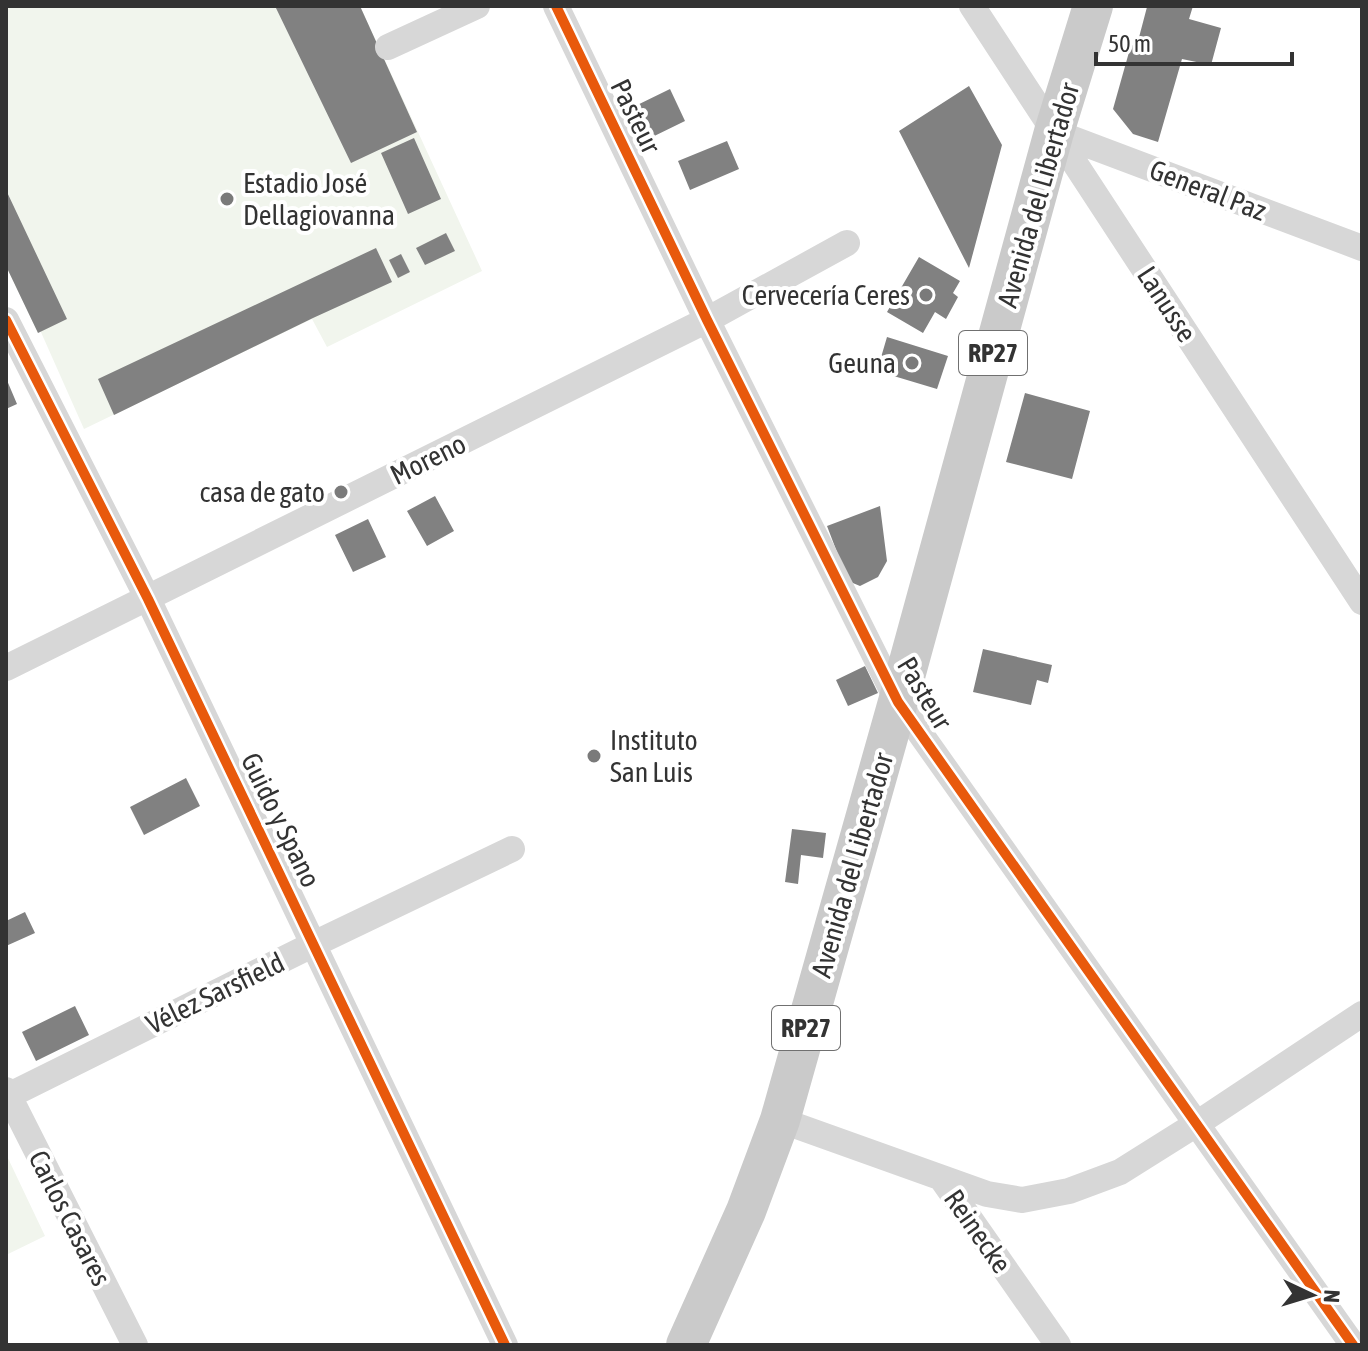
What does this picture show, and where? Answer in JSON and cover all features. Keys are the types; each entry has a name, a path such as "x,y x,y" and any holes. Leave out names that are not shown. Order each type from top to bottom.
{"main road":[{"name":"Avenida del Libertador","path":"686,1345 746,1211 780,1120 1054,132 1093,6"}],"street":[{"path":"388,47 477,6"},
{"name":"Pasteur","path":"556,6 707,320 898,702 1353,1345"},
{"name":"Lanusse","path":"972,6 1362,602"},
{"name":"General Paz","path":"1054,132 1362,248"},
{"name":"Moreno","path":"6,668 707,320 847,243"},
{"name":"Guido y Spano","path":"6,320 148,599 505,1345"},
{"name":"Vélez Sarsfield","path":"7,1094 512,849"},
{"path":"942,1179 987,1194 1022,1200 1069,1191 1120,1172 1362,1014"},
{"name":"Carlos Casares","path":"7,1094 135,1345"},
{"name":"Reinecke","path":"780,1120 942,1179 1058,1345"}],"shaded area":[{"name":"Estadio José Dellagiovanna","path":"6,6 360,6 482,271 327,347 312,319 84,429 40,330 38,333 6,266"},
{"path":"6,1154 45,1236 6,1255"}],"building":[{"path":"275,6 360,6 417,132 351,163"},
{"path":"1193,6 1189,19 1221,28 1211,65 1182,59 1158,142 1133,134 1113,109 1131,45 1145,48 1137,45 1147,7"},
{"path":"969,86 1002,145 969,268 899,131"},
{"path":"670,89 685,121 642,142 627,110"},
{"path":"414,138 441,199 408,214 381,153"},
{"path":"727,141 739,169 690,190 678,161"},
{"path":"6,190 67,319 38,333 6,266"},
{"path":"446,233 455,251 425,265 416,248"},
{"path":"376,248 392,282 114,415 98,379"},
{"path":"401,254 410,272 398,278 389,260"},
{"name":"Cervecería Ceres","path":"919,257 960,281 953,293 958,297 946,319 935,312 923,333 887,312"},
{"name":"Geuna","path":"887,337 948,356 937,389 877,371"},
{"path":"6,378 17,404 6,409"},
{"path":"1025,393 1090,411 1072,479 1006,462"},
{"path":"435,496 454,531 427,546 407,511"},
{"path":"880,506 887,561 878,577 860,586 848,581 827,526"},
{"path":"368,519 386,557 353,572 335,535"},
{"path":"983,649 1052,665 1048,683 1037,680 1031,705 973,692"},
{"path":"865,666 878,693 848,706 836,680"},
{"path":"186,778 200,806 144,835 130,807"},
{"path":"792,829 826,833 823,858 801,855 798,884 785,882"},
{"path":"25,912 35,933 6,946 6,921"},
{"path":"75,1006 89,1035 36,1061 22,1032"}],"cycle path":[{"path":"556,6 707,320 898,702 1353,1345"},
{"path":"6,320 148,599 505,1345"}],"place":[{"name":"Estadio José Dellagiovanna","path":"227,199"},
{"name":"Cervecería Ceres","path":"926,295"},
{"name":"Geuna","path":"912,363"},
{"name":"casa de gato","path":"341,492"},
{"name":"Instituto San Luis","path":"594,756"}]}
